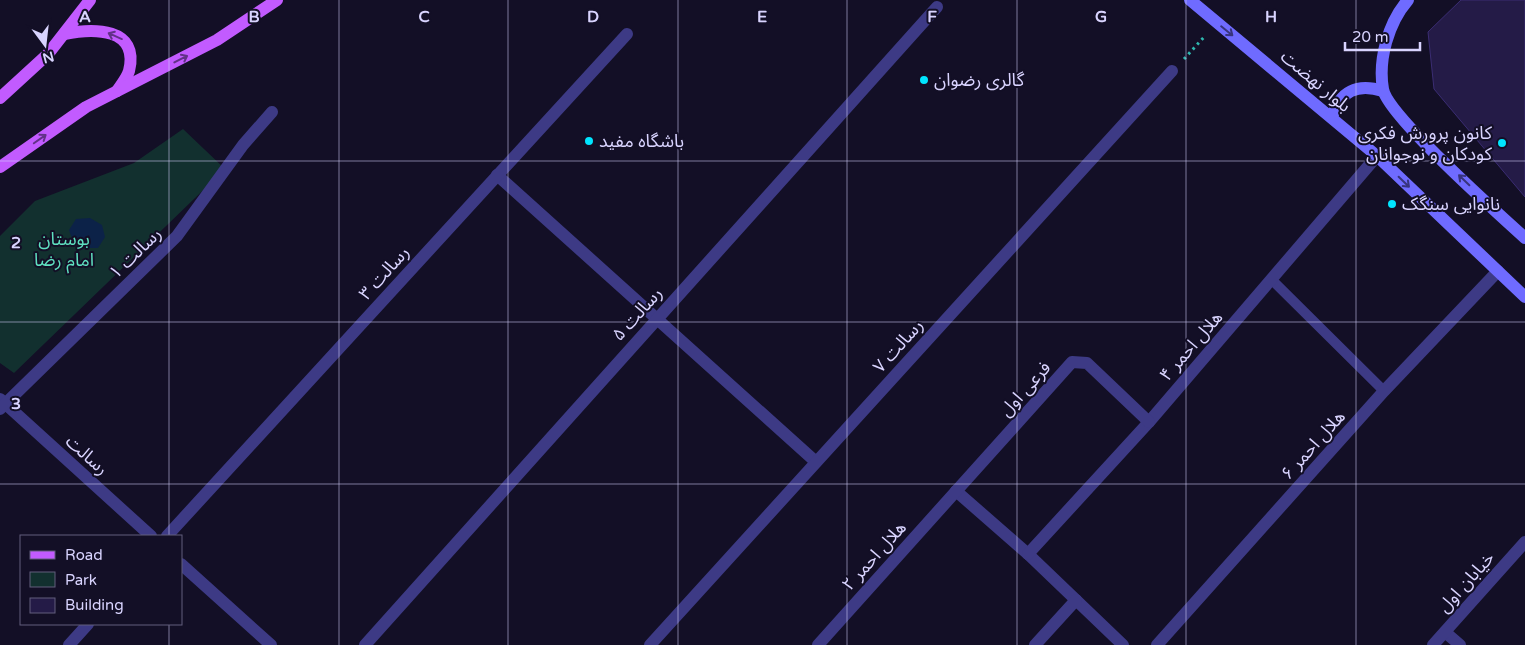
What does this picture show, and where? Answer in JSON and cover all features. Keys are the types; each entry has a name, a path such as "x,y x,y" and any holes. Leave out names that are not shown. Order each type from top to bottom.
{"main road":[{"path":"0,98 48,54 90,0"},
{"path":"0,167 86,107 217,40 277,0"},
{"name":"بلوار نهضت","path":"1190,0 1377,156 1525,297"},
{"path":"1408,0 1399,11 1384,50 1383,91 1407,125 1525,238"},
{"path":"64,34 95,30 108,32 123,39 130,54 128,72 117,91"},
{"path":"1332,117 1336,104 1345,94 1357,88 1370,87 1383,91"}],"street":[{"name":"رسالت ۵","path":"365,645 656,318 937,7"},
{"name":"رسالت ۳","path":"169,535 626,34"},
{"name":"رسالت ۷","path":"650,645 1172,72"},
{"name":"رسالت ۱","path":"2,404 177,236 243,145 272,112"},
{"name":"هلال احمر ۴","path":"1028,554 1149,422 1377,156"},
{"path":"497,175 816,462"},
{"name":"هلال احمر ۶","path":"1157,645 1384,391 1498,272"},
{"name":"فرعی اول","path":"956,491 1072,362 1087,363 1149,422"},
{"name":"رسالت","path":"2,404 150,535"},
{"path":"956,491 1028,554 1123,645"},
{"name":"هلال احمر ۲","path":"818,645 956,491"},
{"name":"خیابان اول","path":"1433,645 1525,542"},
{"path":"182,565 271,645"},
{"path":"1035,645 1076,600"},
{"path":"69,645 87,625"},
{"path":"1446,632 1460,645"}],"lane":[{"path":"1271,279 1384,391"}],"path":[{"path":"1172,72 1217,23"}],"green space":[{"name":"بوستان امام رضا","path":"183,129 225,169 14,373 0,363 0,236 35,201 134,163"}],"water":[{"path":"90,218 102,225 105,237 98,248 79,246 73,240 69,230 76,219"}],"building":[{"name":"کانون پرورش فکری کودکان و نوجوانان","path":"1461,0 1525,0 1525,197 1434,89 1428,32"}],"place":[{"name":"گالری رضوان","path":"924,80"},
{"name":"باشگاه مفید","path":"589,141"},
{"name":"کانون پرورش فکری کودکان و نوجوانان","path":"1502,143"},
{"name":"نانوایی سنگک","path":"1392,204"}]}
